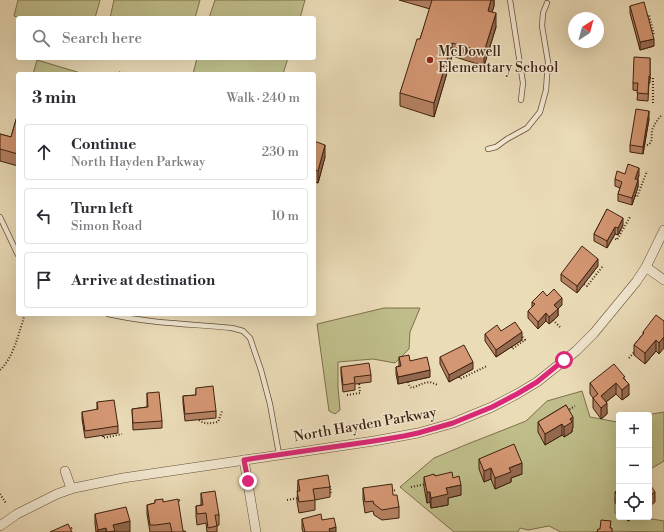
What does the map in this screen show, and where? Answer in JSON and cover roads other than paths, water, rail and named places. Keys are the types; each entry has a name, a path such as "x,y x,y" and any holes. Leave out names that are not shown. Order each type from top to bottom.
{"street":[{"name":"North Hayden Parkway","path":"0,526 17,514 71,488 123,478 374,441 418,433 453,423 492,407 537,382 576,351 594,333 636,282 646,267 664,230"},
{"path":"646,267 664,280"},
{"path":"244,460 256,532"},
{"path":"65,471 71,488"}],"lane":[{"path":"510,0 523,83 521,100"},
{"path":"488,149 496,147 527,128 540,112 546,90 548,62 542,26 543,13 548,3"},
{"path":"0,217 16,251"},
{"path":"117,316 232,328 243,331 250,338 261,370 270,404 279,454"}],"place":[{"name":"McDowell Elementary School","path":"430,60"}]}
